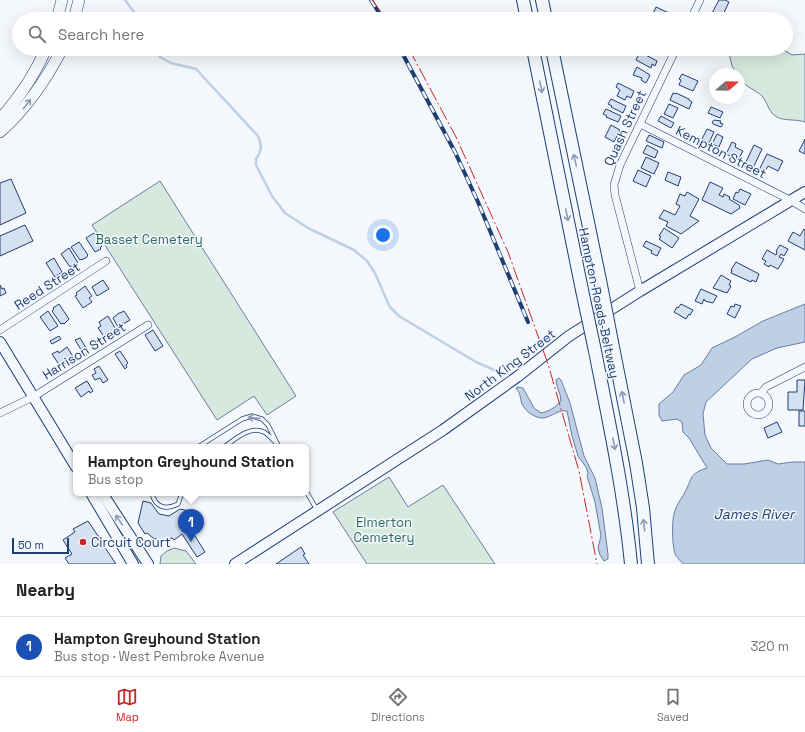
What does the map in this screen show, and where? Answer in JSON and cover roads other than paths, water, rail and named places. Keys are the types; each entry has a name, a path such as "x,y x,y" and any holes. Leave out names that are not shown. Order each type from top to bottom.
{"highway":[{"path":"523,0 526,12"},
{"path":"542,0 545,12"},
{"name":"Hampton Roads Beltway","path":"534,56 619,469 631,564"},
{"name":"Hampton Roads Beltway","path":"553,56 636,463 643,508 648,564"}],"main road":[{"path":"59,12 62,0"},
{"path":"76,12 79,0"},
{"path":"0,118 29,82 42,56"},
{"path":"0,132 20,113 38,90 58,56"},
{"name":"North King Street","path":"235,564 443,430 517,377 569,336 640,291 805,192"},
{"path":"0,342 73,462"},
{"path":"64,445 73,456"},
{"path":"93,496 133,564"},
{"path":"104,496 148,564"}],"street":[{"path":"694,12 700,0"},
{"name":"Quash Street","path":"640,291 617,205 614,185 620,165 673,56"},
{"name":"Kempton Street","path":"640,124 805,209"},
{"name":"Reed Street","path":"0,330 106,262"},
{"name":"Harrison Street","path":"0,413 33,397 148,325"},
{"path":"761,393 766,388 805,367"}],"lane":[{"path":"203,444 242,419 252,416 262,419 268,425 277,444"},
{"path":"228,444 246,432 259,430 265,433 276,444"},
{"path":"152,496 153,499 164,508 178,504 181,496"},
{"path":"309,496 318,511"}],"water":[{"name":"James River","path":"805,304 805,342 777,348 752,359 706,402 703,414 705,435 711,448 727,464 744,464 768,460 778,464 805,462 805,564 683,564 675,554 674,550 672,531 674,512 694,474 707,468 689,438 683,432 682,422 677,419 662,421 659,415 659,404 673,392 684,375 701,365 712,348 763,321"},
{"path":"559,378 570,403 584,456 595,478 602,508 608,554 608,559 604,561 598,548 601,536 595,502 587,476 588,473 586,467 578,456 567,411 561,411 543,418 534,416 524,407 521,402 520,394 516,389 517,387 523,388 534,408 541,413 552,409 561,401 556,383 556,380"}],"waterway":[{"path":"125,0 134,12"},
{"path":"159,56 171,63 196,69 258,136 261,148 256,159 256,165 272,196 285,213 308,228 354,250 367,261 375,273 390,307 399,316 476,362 501,373"}],"railway":[{"path":"371,0 379,12"},
{"path":"404,56 455,152 478,202 528,322"}],"place":[{"name":"Circuit Court","path":"83,542"},
{"name":"Hampton Greyhound Station","path":"191,542"}],"park label":[{"name":"Basset Cemetery","path":"149,239"},
{"name":"Elmerton Cemetery","path":"384,530"}]}
